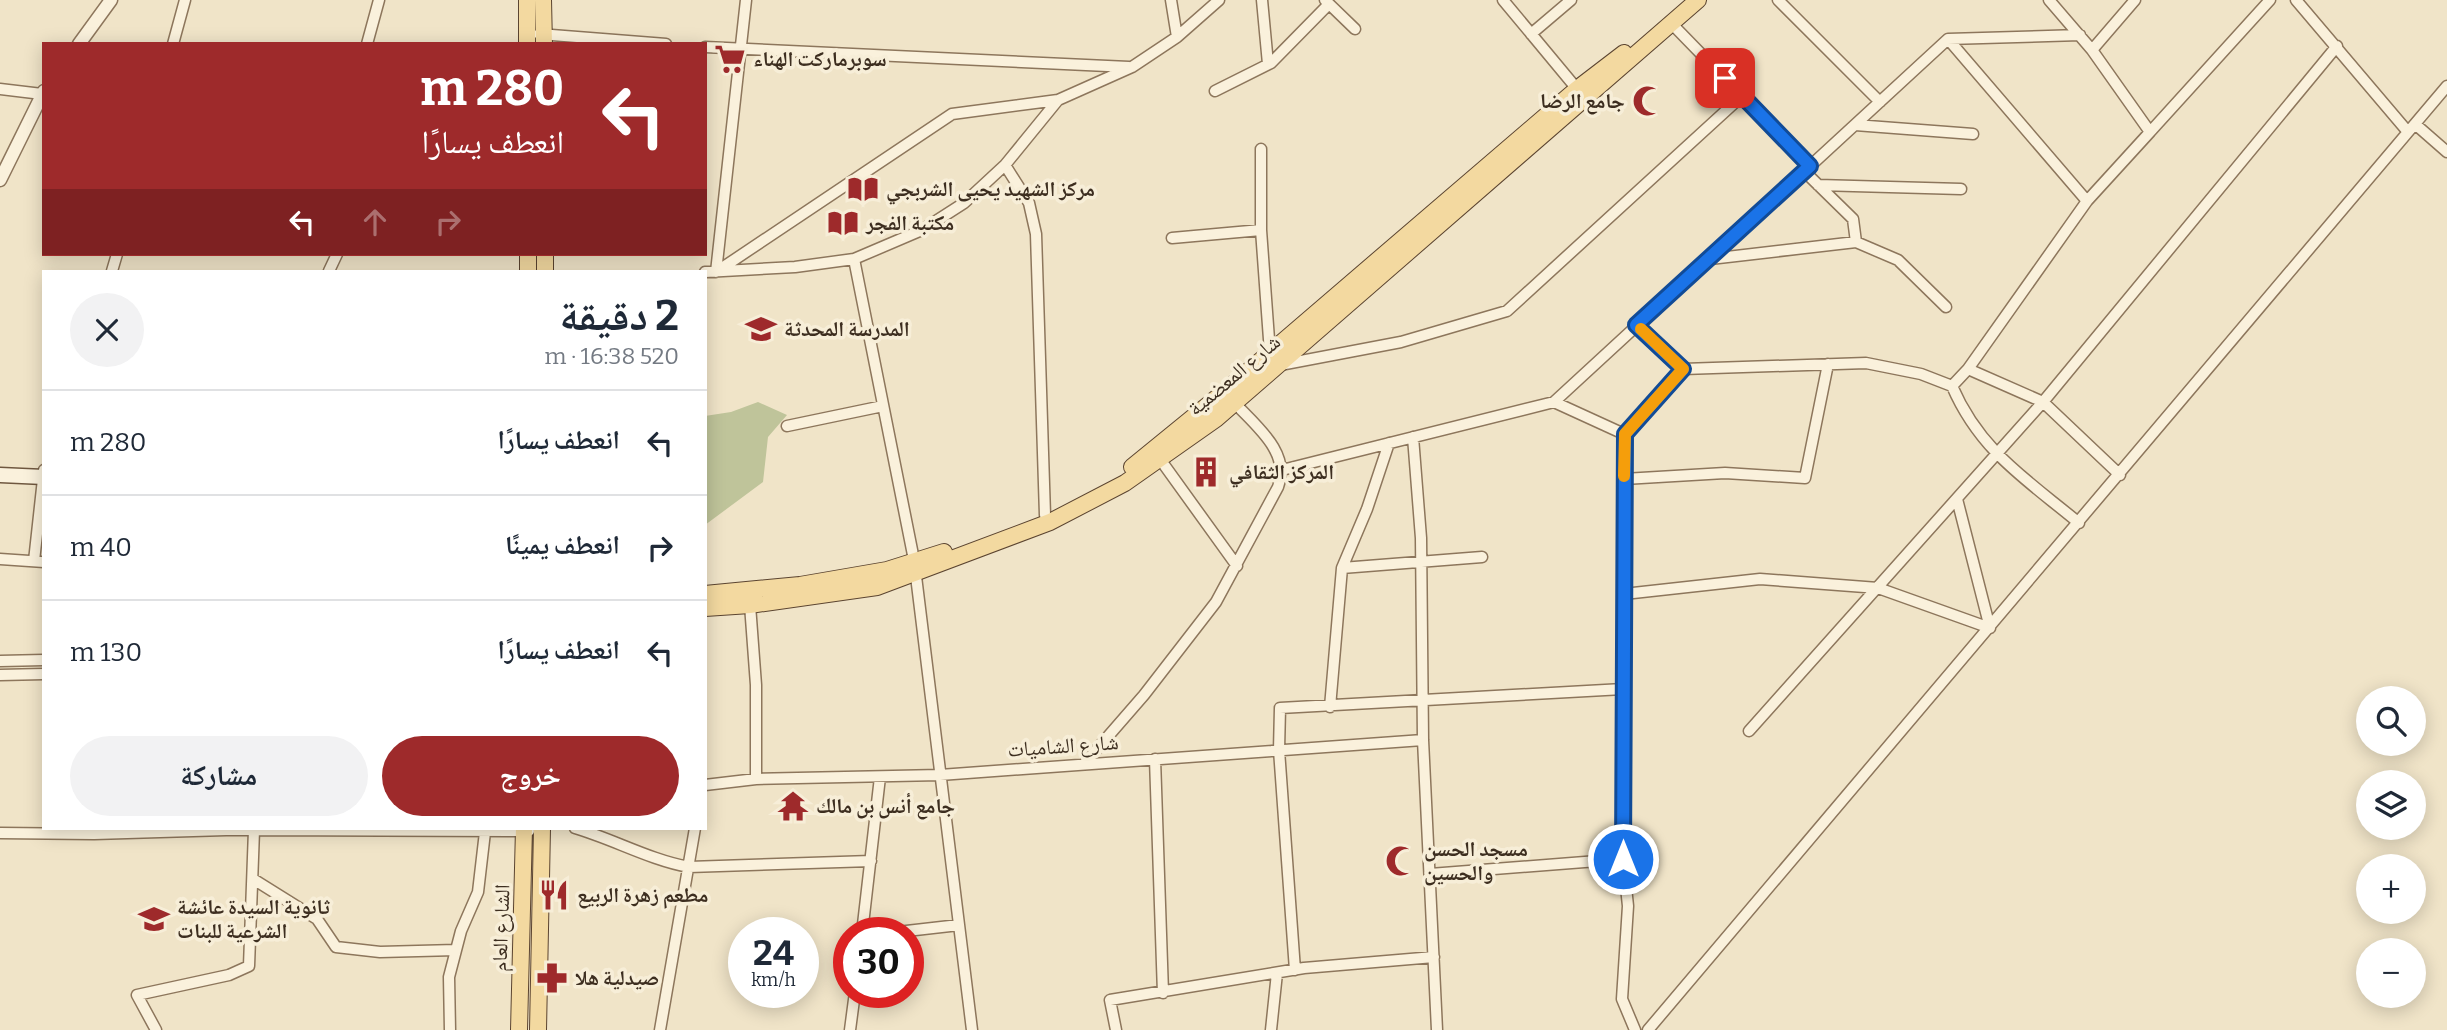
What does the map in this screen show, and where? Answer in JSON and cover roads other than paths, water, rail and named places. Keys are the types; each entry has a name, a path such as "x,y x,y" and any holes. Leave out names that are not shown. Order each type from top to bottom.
{"main road":[{"path":"527,0 535,39"},
{"path":"535,39 543,0"},
{"name":"شارع المعضمية","path":"707,594 800,585 915,567 1050,522 1157,456 1229,397 1582,95 1687,0"},
{"name":"شارع المعضمية","path":"1582,95 1698,0"},
{"name":"شارع المعضمية","path":"707,608 750,606 877,587 915,567 1080,502 1157,456"},
{"path":"0,475 42,477"},
{"name":"الشارع العام","path":"519,1030 532,830"},
{"name":"الشارع العام","path":"532,830 538,1030"}],"street":[{"path":"80,42 111,0"},
{"path":"174,42 185,0"},
{"path":"368,42 379,0"},
{"path":"711,272 746,0"},
{"path":"1171,0 1177,37"},
{"path":"711,272 952,114 1058,100 1132,67 1177,37 1219,0"},
{"path":"1262,0 1268,64"},
{"path":"1503,0 1582,95"},
{"path":"1531,34 1571,0"},
{"path":"1778,0 1880,102"},
{"path":"2049,0 2092,50 2150,132"},
{"path":"2092,50 2135,0"},
{"path":"1952,386 1969,369 2087,201 2270,0"},
{"path":"2296,0 2411,128 2447,152"},
{"path":"1215,91 1268,64 1327,2 1355,29"},
{"path":"1671,23 1742,96 1818,185 1853,219 1856,242"},
{"path":"1282,470 1554,402 1948,39 2080,35"},
{"path":"535,39 614,42"},
{"path":"1948,39 2087,201"},
{"path":"1749,731 2043,402 2337,46"},
{"path":"707,47 1132,67"},
{"path":"1648,1030 2447,86"},
{"path":"0,89 42,92"},
{"path":"0,180 42,94"},
{"path":"1261,149 1261,230 1274,359 1401,342 1507,311 1742,96"},
{"path":"711,272 795,267 854,259 922,230 964,203 1005,165 1058,100"},
{"path":"1855,125 1973,134"},
{"path":"1005,165 1029,203 1036,234 1045,515"},
{"path":"1818,185 1961,189"},
{"path":"1172,238 1261,230"},
{"path":"1709,259 1856,242 1898,260 1946,307"},
{"path":"854,259 915,567 972,1030"},
{"path":"1636,325 1683,369 1866,363 1921,374 1952,386 1966,418 1996,455 2079,523"},
{"path":"1624,480 1725,472 1805,478 1828,364"},
{"path":"1635,1030 1622,999 1628,906 1623,859 1625,434 1683,369"},
{"path":"1969,369 2043,402 2120,475"},
{"path":"1083,764 1144,695 1191,636 1237,566 1278,487 1282,470 1276,450 1229,397"},
{"path":"1554,402 1625,434"},
{"path":"787,426 883,406"},
{"path":"1413,437 1421,562 1423,740 1437,1030"},
{"path":"1330,707 1342,568 1367,509 1389,443"},
{"path":"1157,456 1237,566"},
{"path":"0,559 39,561 42,498"},
{"path":"1957,499 1990,628"},
{"path":"1342,568 1482,557"},
{"path":"1624,594 1760,579 1878,588 1990,628"},
{"path":"750,606 756,685 756,779"},
{"path":"0,661 42,660"},
{"path":"0,674 42,674"},
{"path":"1295,970 1279,750 1280,708 1623,689"},
{"name":"شارع الشاميات","path":"707,785 756,779 940,775 1423,740"},
{"path":"1155,759 1163,993"},
{"path":"864,917 880,778"},
{"path":"0,833 160,830"},
{"path":"156,1030 136,995 229,975 249,966 254,830"},
{"path":"426,830 516,830"},
{"path":"581,830 670,863 688,867 871,861"},
{"path":"660,1030 695,830"},
{"path":"450,1030 449,977 478,892 485,832"},
{"path":"1430,874 1623,859"},
{"path":"253,879 317,919 336,947 380,952 456,950"},
{"path":"924,929 959,925"},
{"path":"1116,1030 1110,1000 1295,970 1434,957"},
{"path":"1271,1030 1277,973"},
{"path":"850,1030 853,1008"}],"place":[{"name":"سوبرماركت الهناء","path":"730,59"},
{"name":"جامع الرضا","path":"1648,101"},
{"name":"مركز الشهيد يحيى الشربجي","path":"863,189"},
{"name":"مكتبة الفجر","path":"843,223"},
{"name":"المدرسة المحدثة","path":"761,329"},
{"name":"المركز الثقافي","path":"1206,472"},
{"name":"جامع أنس بن مالك","path":"793,806"},
{"name":"مسجد الحسن والحسين","path":"1401,861"},
{"name":"مطعم زهرة الربيع","path":"554,895"},
{"name":"ثانوية السيدة عائشة الشرعية للبنات","path":"154,919"},
{"name":"صيدلية هلا","path":"552,978"}]}
